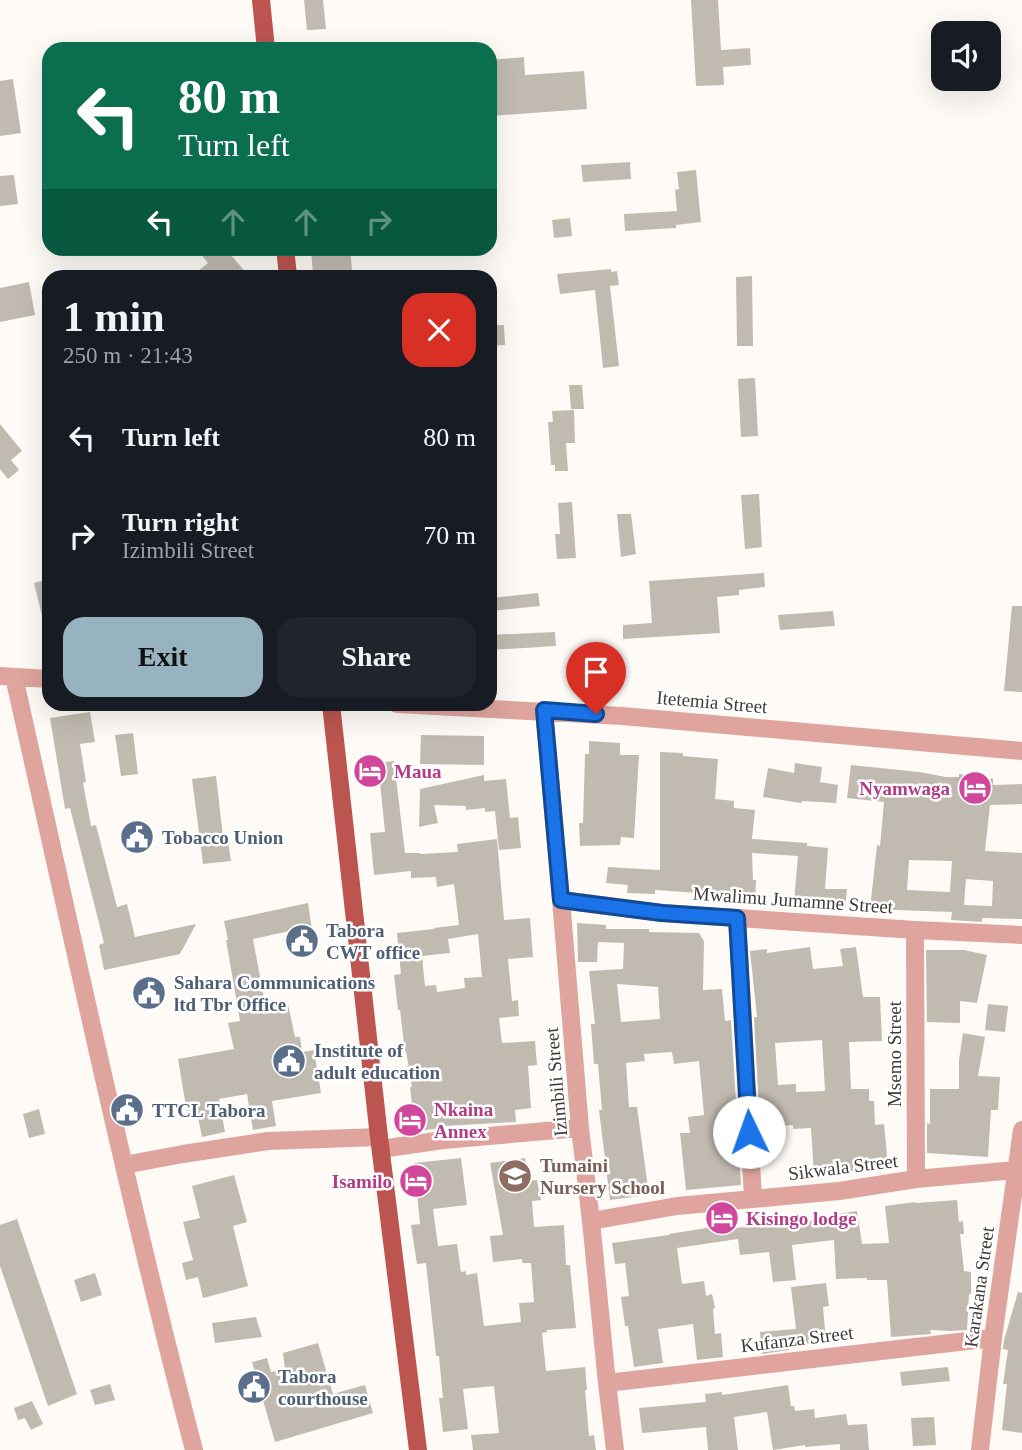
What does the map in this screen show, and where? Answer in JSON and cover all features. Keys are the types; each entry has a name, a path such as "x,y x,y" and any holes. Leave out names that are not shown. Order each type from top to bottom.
{"main road":[{"path":"261,0 265,42"},
{"path":"332,711 380,1143 418,1450"}],"street":[{"path":"42,678 7,677 194,1450"},
{"name":"Itetemia Street","path":"497,708 695,721 1022,751"},
{"name":"Izimbili Street","path":"544,710 580,1128 615,1450"},
{"name":"Mwalimu Jumamne Street","path":"561,900 662,913 915,930 1022,934"},
{"path":"737,918 754,1198"},
{"name":"Msemo Street","path":"915,930 916,1179"},
{"path":"124,1165 268,1141 380,1143 580,1128"},
{"name":"Karakana Street","path":"980,1450 1022,1130"},
{"name":"Sikwala Street","path":"592,1221 677,1206 839,1191 916,1179 1016,1170"},
{"name":"Kufanza Street","path":"607,1383 993,1338"}],"building":[{"path":"304,0 323,0 326,29 307,30"},
{"path":"691,0 718,0 721,50 750,48 751,65 723,67 724,85 696,86"},
{"path":"524,57 525,75 584,71 587,109 497,115 497,59"},
{"path":"13,79 21,133 0,136 0,81"},
{"path":"630,162 631,179 583,182 581,165"},
{"path":"696,170 701,222 676,225 676,228 625,231 624,214 677,211 677,172"},
{"path":"14,175 18,204 0,206 0,176"},
{"path":"570,218 572,236 554,238 552,220"},
{"path":"202,256 232,256 244,270 199,270 208,263"},
{"path":"312,256 351,256 352,270 313,270"},
{"path":"611,269 611,272 617,271 619,285 610,286 619,366 603,368 595,290 560,294 557,274"},
{"path":"752,276 753,346 737,346 736,277"},
{"path":"29,282 35,315 0,322 0,288"},
{"path":"497,325 504,325 505,345 497,346"},
{"path":"755,378 758,436 741,437 738,379"},
{"path":"569,385 582,385 584,409 571,409"},
{"path":"574,410 575,443 566,443 568,471 555,471 555,465 551,465 548,422 553,422 552,411"},
{"path":"0,424 22,451 11,460 19,470 8,479 0,469"},
{"path":"759,494 762,547 745,549 741,495"},
{"path":"572,502 576,558 557,559 555,534 560,534 558,503"},
{"path":"617,514 631,514 636,554 621,557"},
{"path":"764,573 765,587 739,590 739,595 717,597 720,633 623,639 623,625 652,623 649,581"},
{"path":"42,581 42,616 34,583"},
{"path":"538,593 540,606 497,610 497,597"},
{"path":"1012,606 1022,606 1022,692 1004,691"},
{"path":"833,611 835,626 780,630 778,615"},
{"path":"555,632 556,646 497,650 497,635"},
{"path":"90,712 95,742 80,744 86,782 83,783 91,826 96,825 117,907 127,904 135,937 196,924 180,954 104,970 99,945 104,943 70,808 65,809 50,718"},
{"path":"133,733 138,774 121,776 115,735"},
{"path":"421,735 484,736 484,765 420,764"},
{"path":"589,741 620,743 620,755 639,755 634,838 621,837 620,845 580,846 579,823 583,823 585,754 589,754"},
{"path":"660,752 718,759 715,799 734,801 734,808 755,810 752,839 807,843 807,846 828,848 825,889 847,889 845,910 831,910 831,904 794,901 798,856 752,853 753,880 756,880 755,903 713,900 713,894 655,890 655,894 627,893 628,885 606,883 608,867 660,870"},
{"path":"394,761 405,853 458,852 457,844 497,839 504,920 530,918 533,957 508,959 512,1001 518,1000 519,1016 499,1018 502,1043 535,1041 537,1065 528,1066 531,1108 515,1110 516,1122 444,1126 415,1131 412,1087 394,975 401,974 397,933 459,925 454,884 437,887 436,877 411,878 411,871 374,875 370,833 385,832 378,763","holes":["478,934 482,977 464,978 465,988 437,992 436,985 425,986 422,956 450,953 448,939"]},
{"path":"795,763 822,767 820,782 838,785 836,803 801,803 763,797 768,768 794,773"},
{"path":"851,765 946,777 959,777 959,774 993,779 993,785 1022,784 1022,804 990,805 985,851 1022,853 1022,919 982,918 982,922 951,920 952,912 870,909 884,802 847,798","holes":["909,860 952,861 950,892 907,890","966,879 993,881 992,906 964,905"]},
{"path":"484,775 484,781 506,779 510,818 518,817 521,848 499,850 495,811 485,812 485,808 466,810 466,806 434,805 438,823 419,827 420,789"},
{"path":"216,776 223,836 227,835 231,861 203,864 192,779"},
{"path":"308,903 312,930 292,936 290,931 253,939 266,1009 288,1004 295,1037 300,1037 302,1052 314,1050 321,1093 272,1101 276,1126 253,1130 247,1094 219,1099 225,1132 202,1137 198,1117 188,1118 178,1059 234,1049 228,1023 240,1021 224,921"},
{"path":"577,923 606,925 606,929 699,933 704,941 703,990 722,989 725,1021 731,1020 741,1185 686,1190 680,1133 690,1133 688,1117 704,1115 699,1061 674,1064 672,1052 644,1054 645,1061 626,1063 629,1107 637,1107 649,1195 610,1200 599,1110 602,1110 598,1064 594,1064 591,1024 595,1024 589,971 623,969 624,943 598,942 597,962 578,962","holes":["617,984 658,987 660,1019 621,1022"]},
{"path":"810,947 813,969 843,966 840,949 856,947 863,997 880,997 882,1041 849,1042 851,1089 869,1089 869,1101 874,1101 875,1125 884,1124 888,1166 814,1175 811,1128 793,1129 793,1125 760,1127 754,1017 757,1017 750,951 767,949 767,953","holes":["822,1040 825,1091 796,1092 796,1084 778,1085 775,1043"]},
{"path":"926,950 964,950 987,955 977,1003 960,1001 960,1023 927,1022"},
{"path":"988,1004 1008,1006 1005,1032 985,1030"},
{"path":"963,1033 985,1037 978,1076 1000,1077 998,1110 991,1110 988,1157 927,1153 930,1089 959,1089"},
{"path":"39,1109 45,1134 29,1138 23,1114"},
{"path":"461,1158 467,1205 433,1209 438,1246 457,1244 461,1272 466,1271 466,1275 477,1273 484,1326 521,1322 519,1303 534,1302 531,1263 522,1263 522,1259 493,1262 490,1236 503,1235 490,1163 525,1158 529,1181 537,1180 541,1200 532,1201 534,1227 564,1225 566,1265 570,1265 576,1328 547,1330 542,1333 546,1371 585,1367 589,1436 594,1435 596,1450 473,1450 471,1435 499,1433 494,1386 463,1389 468,1429 443,1432 439,1398 443,1398 439,1356 436,1356 426,1263 417,1264 411,1225 420,1224 414,1163"},
{"path":"234,1175 247,1222 233,1226 248,1286 203,1298 198,1277 186,1280 182,1263 193,1260 183,1222 200,1218 192,1186"},
{"path":"957,1200 959,1222 963,1221 964,1234 960,1234 964,1271 971,1272 967,1330 930,1330 931,1334 891,1337 887,1280 836,1279 834,1240 792,1245 796,1280 773,1282 769,1252 740,1255 738,1239 677,1248 682,1284 704,1281 706,1296 712,1294 715,1334 721,1333 723,1357 697,1360 693,1324 658,1329 663,1363 634,1367 621,1297 629,1296 625,1263 615,1264 612,1243 713,1227 714,1230 830,1219 829,1215 857,1211 862,1244 889,1243 885,1206"},
{"path":"17,1219 77,1394 48,1406 0,1266 0,1225"},
{"path":"95,1273 102,1295 81,1302 74,1280"},
{"path":"826,1283 829,1306 823,1307 826,1342 789,1346 789,1350 762,1354 760,1332 796,1329 791,1287"},
{"path":"1018,1292 1022,1293 1022,1433 1002,1430 1007,1384 1003,1384 1008,1350 1003,1349 1004,1340"},
{"path":"256,1317 262,1337 215,1343 212,1323"},
{"path":"318,1343 333,1394 365,1385 373,1413 275,1442 252,1362 267,1358 271,1372 285,1370 283,1353"},
{"path":"948,1367 950,1381 902,1386 900,1372"},
{"path":"110,1384 115,1400 95,1405 90,1390"},
{"path":"788,1385 791,1406 794,1406 795,1411 814,1409 815,1418 846,1414 848,1425 867,1424 869,1450 840,1450 840,1444 805,1445 773,1450 767,1412 734,1417 738,1450 708,1450 706,1427 642,1433 639,1408 706,1402 705,1394 722,1392 722,1395"},
{"path":"32,1401 43,1424 31,1430 25,1418 18,1420 14,1408"},
{"path":"934,1417 936,1445 913,1446 911,1418"}],"place":[{"name":"Maua","path":"370,771"},
{"name":"Nyamwaga","path":"975,788"},
{"name":"Tobacco Union","path":"137,837"},
{"name":"Tabora CWT office","path":"302,941"},
{"name":"Sahara Communications ltd Tbr Office","path":"149,993"},
{"name":"Institute of adult education","path":"289,1061"},
{"name":"TTCL Tabora","path":"127,1110"},
{"name":"Nkaina Annex","path":"410,1120"},
{"name":"Tumaini Nursery School","path":"515,1176"},
{"name":"Isamilo","path":"416,1181"},
{"name":"Kisingo lodge","path":"722,1218"},
{"name":"Tabora courthouse","path":"254,1387"}],"route":[{"path":"596,714 544,710 561,900 662,913 737,918 749,1132"}]}
